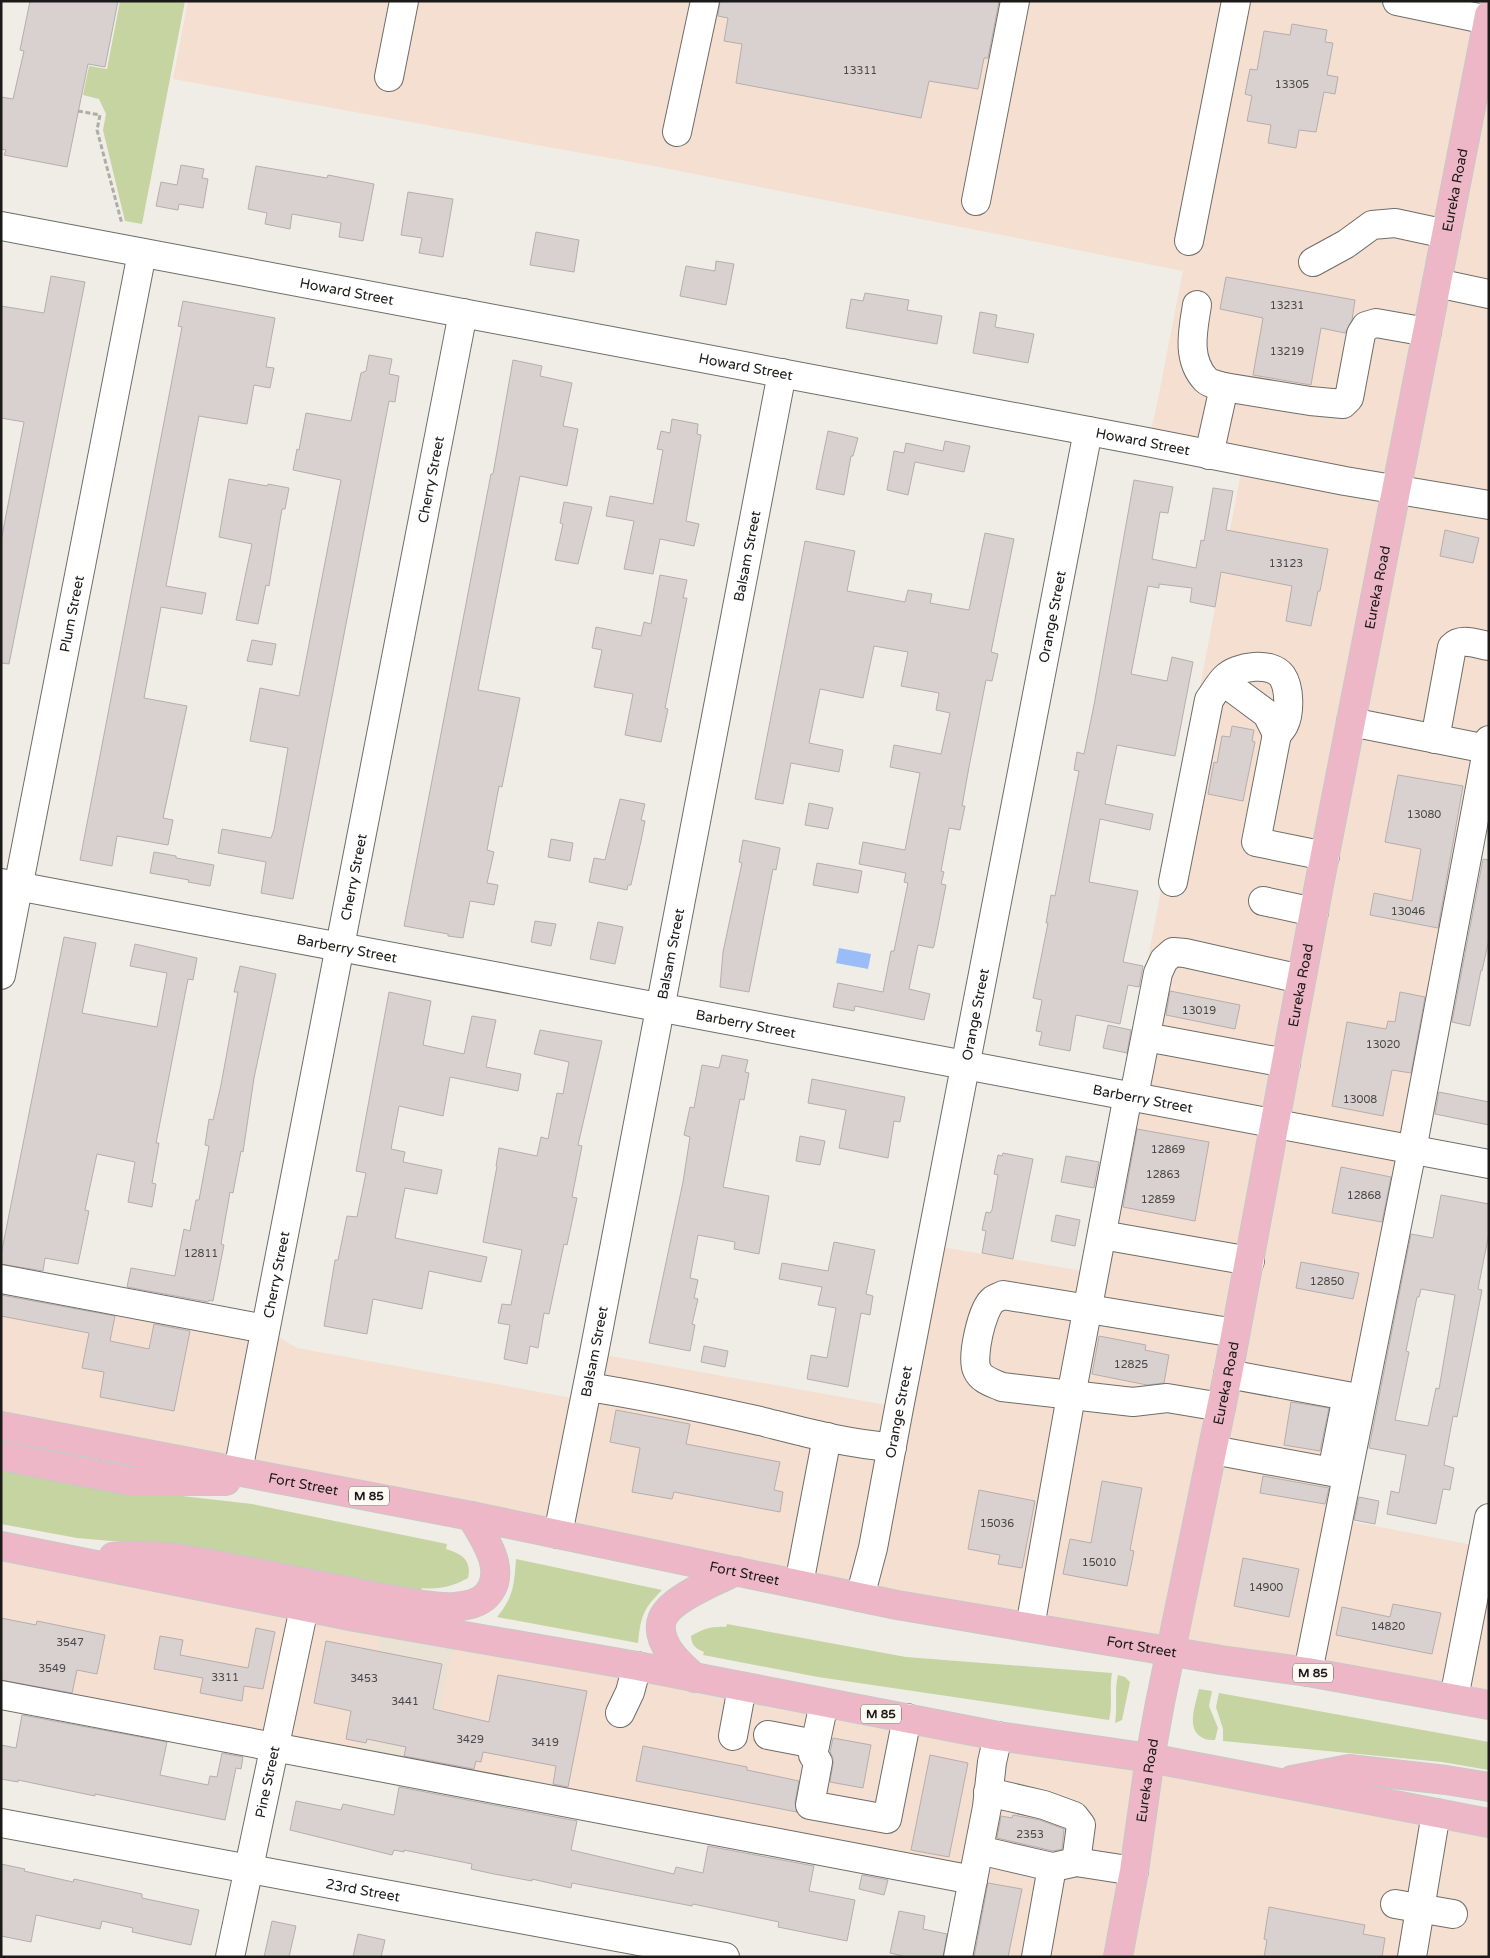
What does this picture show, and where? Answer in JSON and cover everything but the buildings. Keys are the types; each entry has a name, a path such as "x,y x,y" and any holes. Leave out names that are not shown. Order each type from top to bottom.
{"main road":[{"name":"Eureka Road","path":"1118,1957 1134,1871 1150,1758 1250,1261 1301,979 1446,234 1484,67 1488,18"},
{"name":"Fort Street","path":"1,1426 471,1516 860,1597 1221,1660 1308,1672 1489,1705"},
{"path":"1,1456 130,1481 290,1481"},
{"path":"77,1561 126,1555 184,1559 402,1601 455,1607 473,1604 486,1596 493,1585 495,1573 494,1560 488,1544 471,1516"},
{"name":"M 85","path":"1,1546 304,1608 637,1666 998,1736 1150,1758 1489,1823"},
{"path":"695,1678 666,1647 661,1631 662,1619 669,1609 683,1598 736,1571"},
{"path":"1275,1782 1350,1769 1489,1787"}],"street":[{"path":"389,76 404,1"},
{"path":"677,132 705,1"},
{"path":"976,201 1015,1"},
{"path":"1189,242 1236,1"},
{"path":"1397,1 1488,18"},
{"path":"1313,262 1346,244 1372,225 1395,223 1446,234"},
{"name":"Howard Street","path":"1,226 1209,455 1396,490 1489,505"},
{"name":"Plum Street","path":"1,975 10,884 142,252"},
{"path":"1437,283 1489,294"},
{"path":"1197,305 1192,351 1198,367 1207,381 1224,388 1310,401 1343,404 1349,398 1361,334 1366,326 1376,323 1427,332"},
{"name":"Cherry Street","path":"238,1471 463,313"},
{"name":"Balsam Street","path":"558,1534 588,1387 782,373"},
{"path":"1209,455 1224,388"},
{"name":"Orange Street","path":"860,1597 873,1548 1088,431"},
{"path":"1435,739 1452,647 1456,642 1463,641 1489,646"},
{"path":"1173,882 1209,700 1226,678 1240,668 1254,667 1269,668 1281,675 1288,688 1288,704 1284,725 1277,734"},
{"path":"1188,803 1202,784 1219,706 1232,688 1239,683 1252,678 1266,681 1275,690 1278,702 1277,734 1256,842 1325,856"},
{"path":"1308,1672 1412,1150 1488,745 1435,739 1351,722"},
{"name":"Barberry Street","path":"10,884 1489,1164"},
{"path":"1263,901 1314,912"},
{"path":"1030,1627 1071,1396 1102,1236 1131,1096 1146,1037 1158,973 1164,960 1173,952 1301,979"},
{"path":"1146,1037 1286,1063"},
{"path":"1102,1236 1250,1261"},
{"path":"1,1279 265,1329"},
{"path":"1221,1407 1167,1398 1133,1402 1002,1387 987,1381 977,1370 974,1358 984,1312 992,1300 1004,1295 1236,1333"},
{"path":"1213,1450 1332,1472 1347,1396 1228,1374"},
{"path":"588,1387 657,1397 827,1437 868,1445 892,1447"},
{"path":"799,1584 827,1437"},
{"path":"1454,1698 1485,1557 1489,1518"},
{"name":"Pine Street","path":"230,1957 304,1608"},
{"path":"620,1713 630,1692 637,1666"},
{"path":"733,1736 742,1687"},
{"path":"1,1695 973,1880"},
{"path":"824,1703 813,1755 818,1762 810,1805 887,1819 907,1718"},
{"path":"768,1735 815,1744"},
{"path":"958,1957 979,1850 992,1762 998,1736"},
{"path":"988,1792 1044,1805 1074,1816 1081,1825 1064,1864 1036,1957"},
{"path":"1412,1957 1408,1906 1436,1813"},
{"name":"23rd Street","path":"1,1823 725,1957"},
{"path":"979,1850 1064,1864 1134,1871"},
{"path":"1408,1906 1453,1914"}],"path":[{"path":"78,111 100,116 97,130 122,225"}],"shaded area":[{"path":"188,1 1489,1 1489,740 1339,1519 1483,1547 1489,1558 1489,1705 1,1426 1,1279 265,1329 297,1348 584,1400 594,1353 898,1407 930,1245 1095,1273 1122,1094 1243,462 1147,442 1155,414 1183,271 659,167 173,79"},
{"path":"1,1547 1489,1823 1489,1957 958,1957 973,1880 1,1695"},
{"path":"383,1622 456,1635 425,1775 358,1762"}],"green space":[{"path":"120,1 185,1 142,224 125,221 103,130 106,114 99,99 83,95 89,66 107,69"},
{"path":"1,1466 129,1490 252,1504 447,1544 446,1549 457,1553 467,1562 468,1578 446,1587 422,1588 419,1594 179,1547 77,1538 1,1524"},
{"path":"516,1559 662,1590 651,1602 644,1614 638,1643 497,1617 507,1603 512,1590"},
{"path":"727,1624 906,1657 1112,1673 1109,1720 818,1677 703,1655 704,1652 693,1644 691,1636 708,1628 726,1627"},
{"path":"1118,1675 1125,1677 1130,1682 1122,1720 1115,1723 1116,1687"},
{"path":"1199,1689 1212,1691 1209,1706 1218,1728 1215,1740 1204,1739 1194,1729 1193,1716"},
{"path":"1219,1693 1489,1742 1489,1770 1442,1762 1223,1741 1223,1729 1216,1707"}],"water":[{"path":"839,948 871,954 868,969 836,963"}]}
